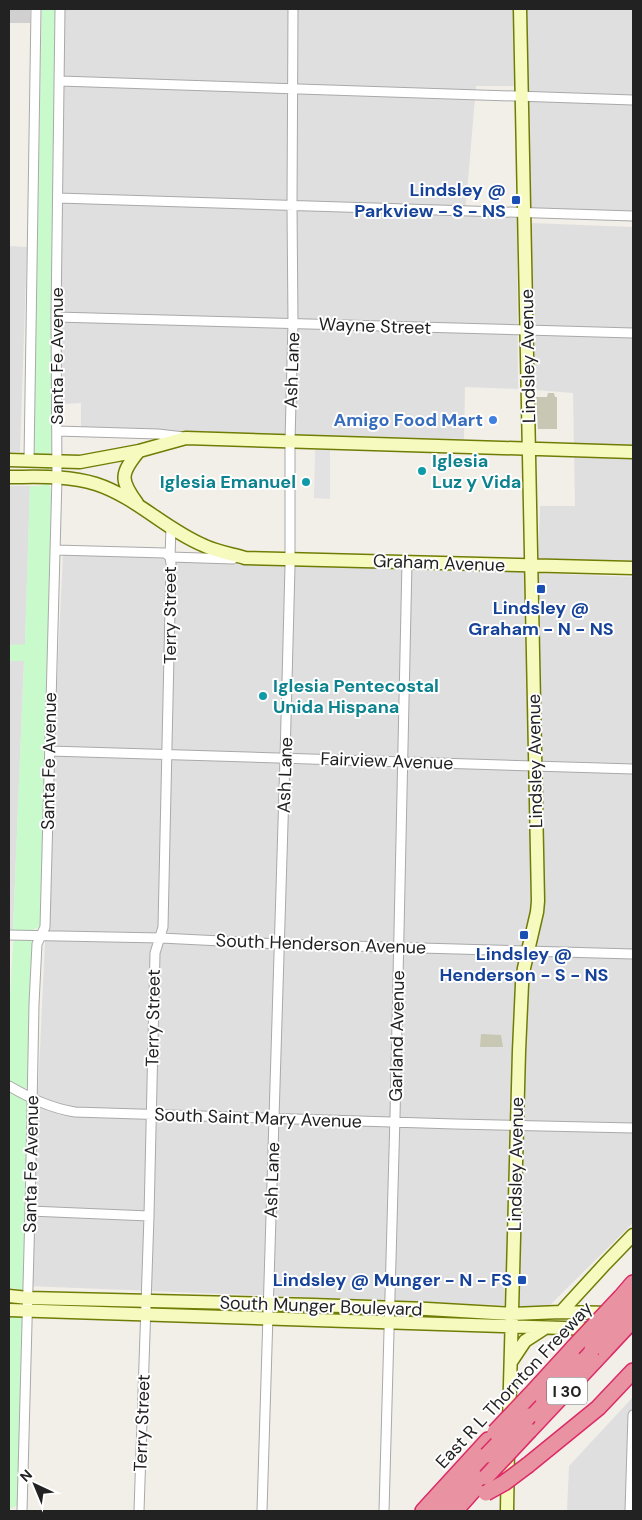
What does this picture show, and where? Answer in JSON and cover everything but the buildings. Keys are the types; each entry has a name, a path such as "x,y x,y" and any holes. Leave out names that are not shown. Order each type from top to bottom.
{"highway":[{"name":"East R L Thornton Freeway","path":"441,1508 486,1477 529,1431 589,1349 629,1300 633,1284"},
{"name":"East R L Thornton Freeway","path":"441,1508 487,1452 589,1349 633,1327"},
{"path":"441,1508 487,1452 589,1349"},
{"path":"441,1508 486,1493 504,1483 598,1408 633,1371"}],"street":[{"name":"Santa Fe Avenue","path":"29,460 36,9"},
{"name":"Santa Fe Avenue","path":"22,1511 34,1004 37,944 45,927 57,477 56,317 60,9"},
{"name":"Ash Lane","path":"262,1511 290,558 293,323 293,9"},
{"name":"Lindsley Avenue","path":"507,1511 518,1050 522,984 538,901 528,330 520,9"},
{"path":"60,81 633,100"},
{"path":"58,198 633,216"},
{"name":"Wayne Street","path":"56,317 633,334"},
{"path":"57,431 158,434 186,438 633,452"},
{"path":"9,460 80,462 138,451 186,438"},
{"path":"138,451 125,472 126,487 138,505"},
{"name":"Graham Avenue","path":"9,477 57,477 96,484 138,505 206,547 245,558"},
{"name":"Terry Street","path":"139,1511 149,1216 155,953 163,927 171,527"},
{"name":"Graham Avenue","path":"54,550 165,553 170,557 290,558 633,568"},
{"name":"Garland Avenue","path":"384,1511 395,1122 407,562"},
{"name":"Fairview Avenue","path":"50,751 633,769"},
{"name":"South Henderson Avenue","path":"9,935 161,938 279,944 633,954"},
{"name":"South Saint Mary Avenue","path":"9,1086 32,1099 61,1110 75,1112 633,1128"},
{"path":"30,1211 149,1216"},
{"name":"East R L Thornton Freeway","path":"561,1312 633,1235"},
{"name":"South Munger Boulevard","path":"9,1296 28,1304 146,1315 545,1328 633,1327"},
{"name":"South Munger Boulevard","path":"9,1310 28,1304 146,1301 390,1308 512,1314 561,1312 633,1313"},
{"path":"511,1362 525,1341 545,1328"},
{"path":"630,1511 633,1415"}],"shaded area":[{"path":"9,9 30,9 30,23 9,23"},
{"path":"64,9 513,9 514,86 476,86 465,215 517,218 518,389 465,387 464,439 81,429 81,403 60,404"},
{"path":"525,9 633,9 633,211 528,208"},
{"path":"531,223 633,227 633,562 538,559 540,506 575,506 573,393 535,390"},
{"path":"9,246 27,247 20,452 9,452"},
{"path":"548,393 554,393 555,397 557,397 557,429 538,429 536,397 547,397"},
{"path":"315,450 330,450 330,499 314,498"},
{"path":"9,486 30,486 25,645 9,645"},
{"path":"63,553 633,577 633,1223 548,1307 29,1286"},
{"path":"9,661 24,661 13,930 9,930"},
{"path":"481,1034 501,1035 503,1047 480,1047"},
{"path":"633,1397 633,1511 567,1511 569,1466"}],"green space":[{"path":"42,9 55,9 53,448 49,455 49,484 52,492 41,926 29,932 29,940 33,944 28,1087 24,1089 24,1099 28,1102 18,1505 9,1511 9,1316 17,1316 18,1289 9,1288 9,1093 11,1092 16,1095 16,1086 9,1082 9,1016 13,943 15,940 20,940 20,931 13,930 24,661 9,661 9,645 25,644 30,486 45,484 46,456 35,455 33,450"}],"place":[{"name":"Lindsley @ Parkview - S - NS","path":"516,200"},
{"name":"Amigo Food Mart","path":"493,420"},
{"name":"Iglesia Luz y Vida","path":"422,471"},
{"name":"Iglesia Emanuel","path":"306,482"},
{"name":"Lindsley @ Graham - N - NS","path":"541,589"},
{"name":"Iglesia Pentecostal Unida Hispana","path":"263,696"},
{"name":"Lindsley @ Henderson - S - NS","path":"524,935"},
{"name":"Lindsley @ Munger - N - FS","path":"522,1280"}]}
